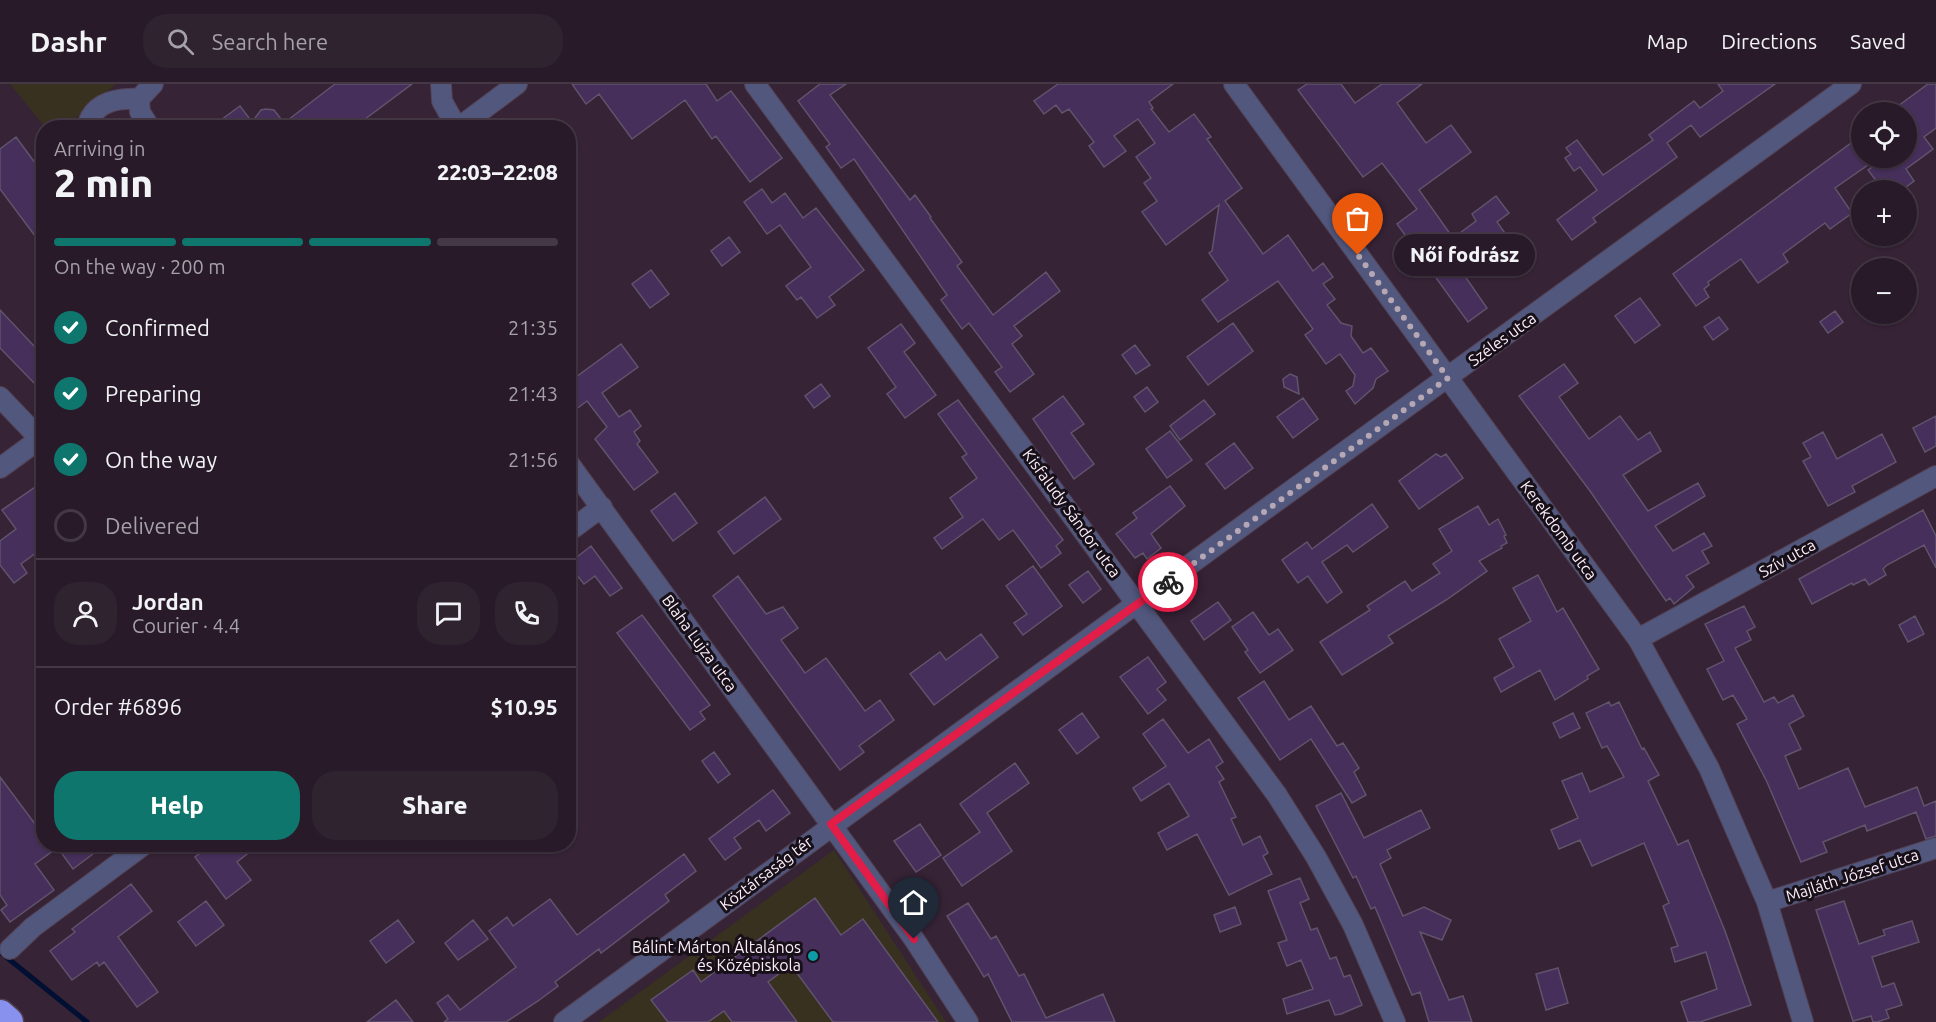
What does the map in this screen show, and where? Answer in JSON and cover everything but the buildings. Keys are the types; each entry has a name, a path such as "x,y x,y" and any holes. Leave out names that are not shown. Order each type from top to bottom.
{"highway":[{"path":"0,1015 8,1022"}],"street":[{"path":"89,120 92,113 119,98 139,99 153,84"},
{"path":"441,84 442,101 453,120"},
{"path":"469,120 518,84"},
{"name":"Kisfaludy Sándor utca","path":"755,84 1139,603 1277,795 1316,857 1353,925 1395,1022"},
{"name":"Kerekdomb utca","path":"1234,84 1638,639 1709,768 1767,902 1803,1022"},
{"name":"Széles utca","path":"831,824 1139,603 1851,84"},
{"path":"139,99 144,120"},
{"path":"0,397 36,431"},
{"path":"0,468 36,441"},
{"name":"Blaha Lujza utca","path":"576,473 831,824"},
{"name":"Szív utca","path":"1638,639 1936,476"},
{"path":"576,526 602,507"},
{"path":"831,824 914,939 968,1022"},
{"name":"Köztársaság tér","path":"564,1022 831,824"},
{"name":"Majláth József utca","path":"1767,902 1936,848"},
{"path":"10,949 33,927 134,852"}],"shaded area":[{"path":"10,84 116,84 73,120 39,120"},
{"name":"Bálint Márton Általános és Középiskola","path":"834,850 946,1022 599,1022"}],"waterway":[{"path":"0,952 87,1022"}],"way so far":[{"path":"1168,582 1448,378 1358,255"}],"place":[{"name":"Női fodrász","path":"1358,255"},
{"name":"Bálint Márton Általános és Középiskola","path":"813,956"}],"route":[{"path":"914,939 831,824 1168,582"}]}
